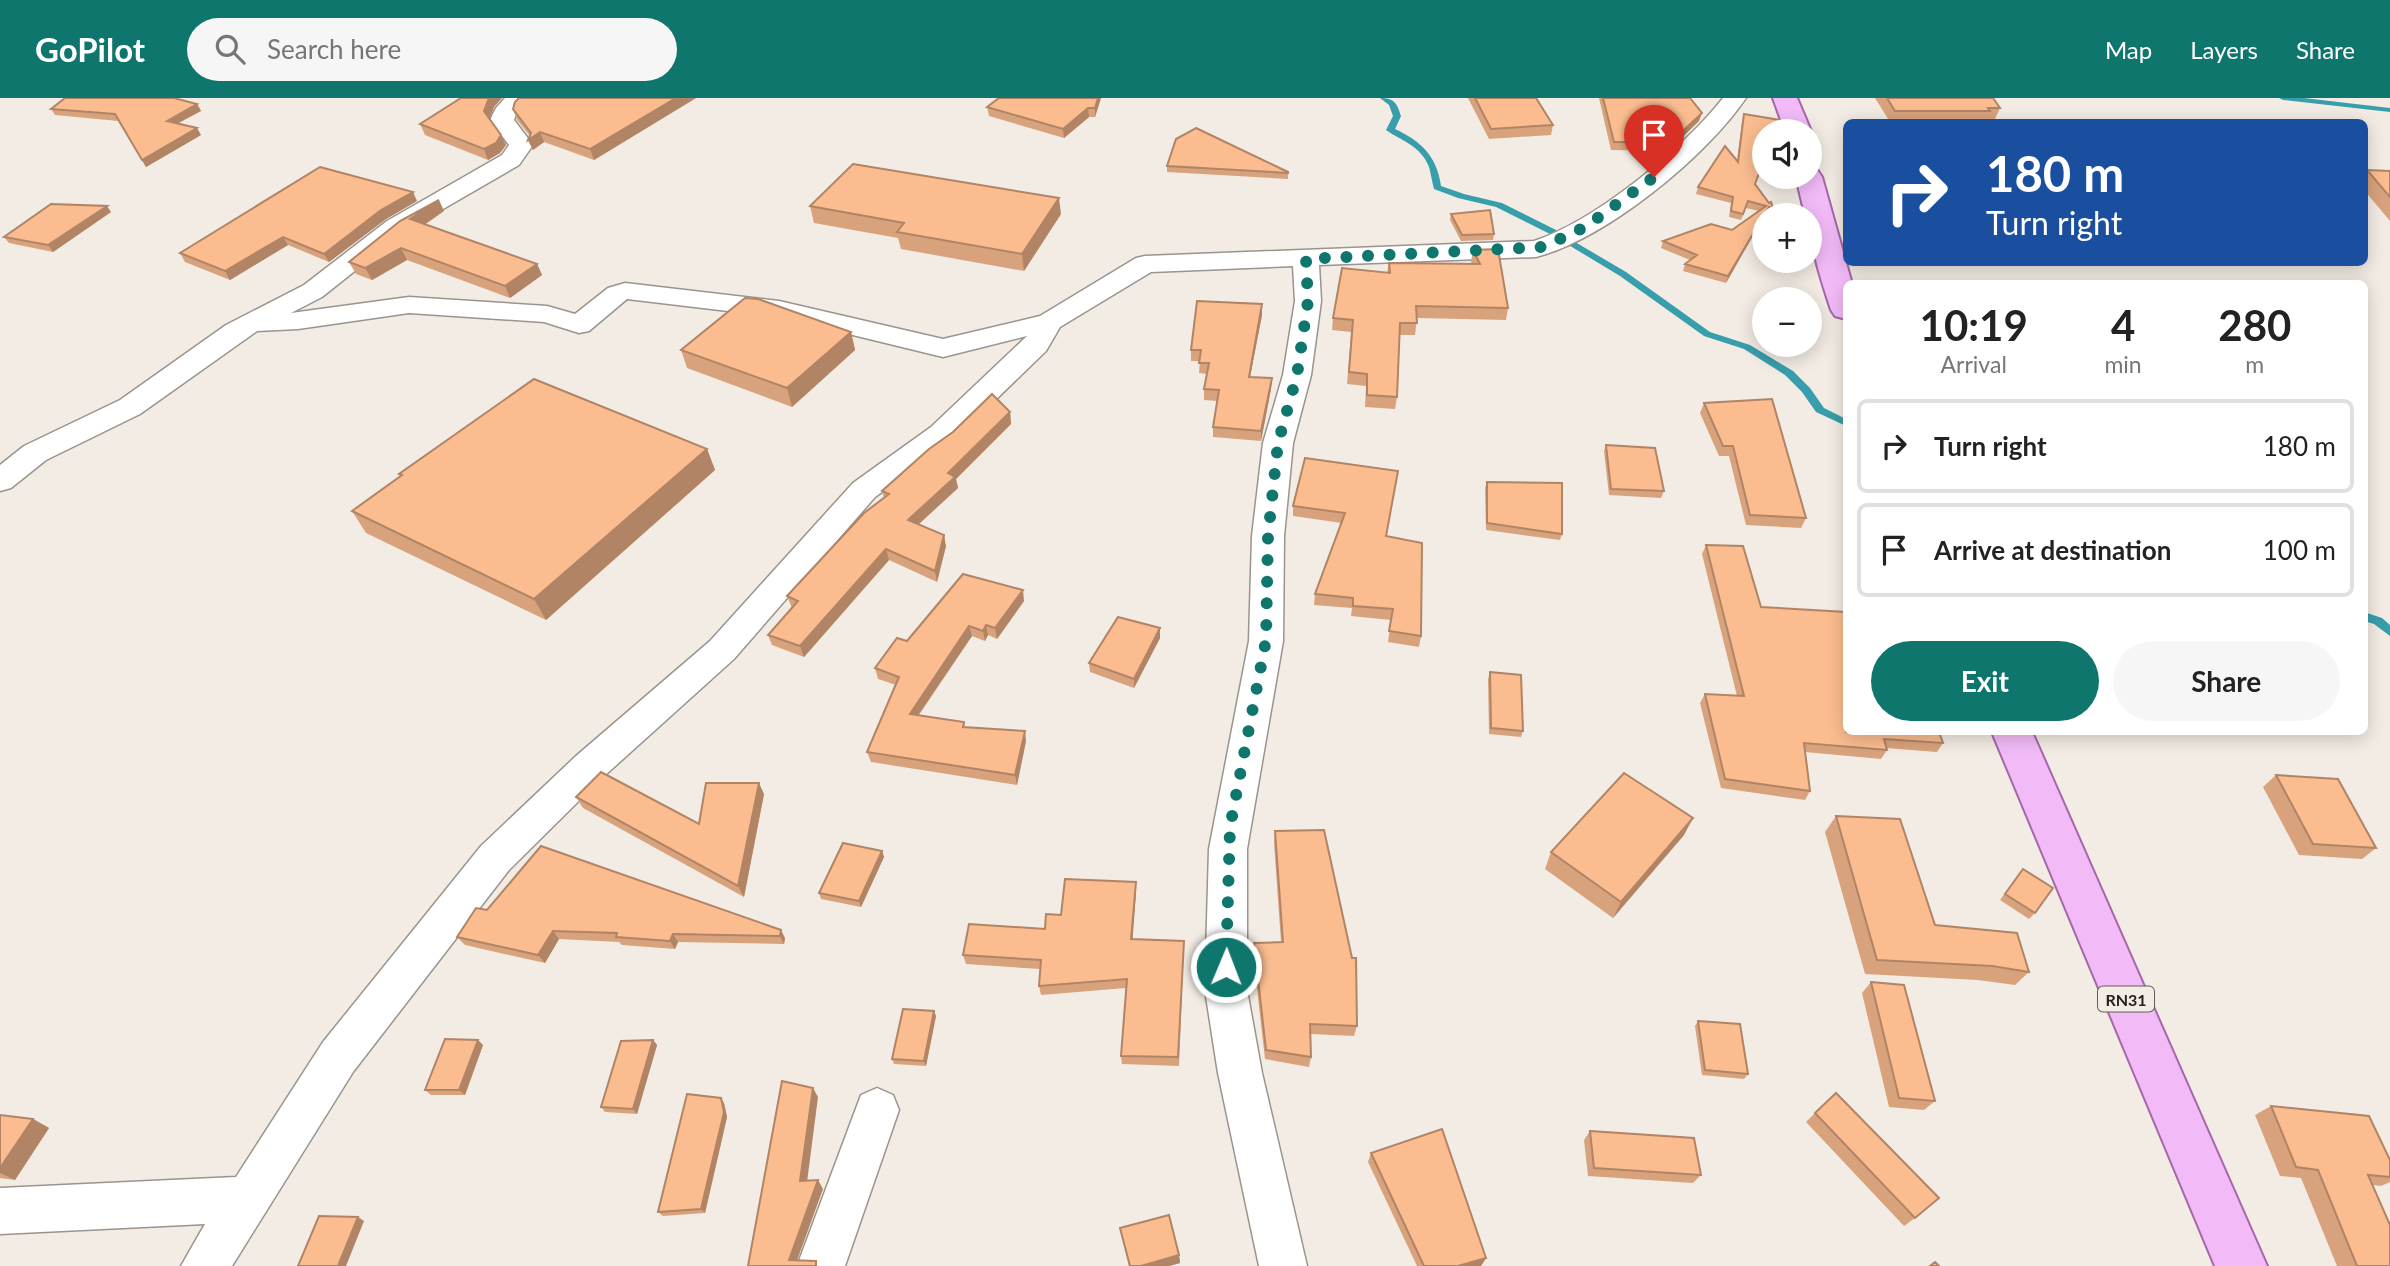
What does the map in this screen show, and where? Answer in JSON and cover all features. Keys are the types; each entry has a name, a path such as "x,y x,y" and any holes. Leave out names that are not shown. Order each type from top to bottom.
{"main road":[{"path":"1784,98 1793,119"},
{"path":"1812,189 1843,301"},
{"name":"RN31","path":"2013,735 2241,1266"}],"street":[{"path":"0,481 35,453 145,397 248,323 313,291 396,226 511,160 521,145 502,120 507,108 518,98"},
{"path":"248,323 298,321 409,305 547,314 581,325 617,294 625,292 779,309 943,348 1049,322 1145,264 1306,259 1548,246 1585,227 1654,177 1713,126 1735,98"},
{"path":"1283,1266 1240,1073 1226,990 1228,862 1230,827 1266,640 1268,536 1278,443 1297,375 1308,301 1306,259"},
{"path":"205,1266 338,1057 495,858 589,767 722,650 864,490 942,434 1036,345 1049,322"},
{"path":"821,1266 877,1110"},
{"path":"0,1211 247,1199"}],"building":[{"path":"65,98 174,98 197,104 167,121 197,128 142,160 115,114 51,109"},
{"path":"461,98 489,98 484,111 501,135 496,143 484,149 420,124"},
{"path":"519,98 676,98 590,149 540,132 528,140 531,133 513,109"},
{"path":"999,98 1098,98 1095,108 1088,108 1063,129 987,107"},
{"path":"1475,98 1536,98 1553,125 1491,129"},
{"path":"1603,98 1690,98 1702,113 1671,142 1614,142"},
{"path":"1887,98 1993,98 2000,108 1988,108 1990,111 1895,111"},
{"path":"1744,114 1774,119 1752,119 1752,189 1759,189 1769,203 1748,201 1743,214 1731,211 1733,197 1698,187 1725,146 1738,162"},
{"path":"1196,128 1288,173 1167,166 1176,139"},
{"path":"853,164 1059,198 1022,254 897,232 904,223 810,206"},
{"path":"320,167 413,192 381,210 324,254 283,237 225,271 180,253"},
{"path":"2368,170 2390,171 2390,197 2368,171"},
{"path":"439,200 410,219 537,264 505,286 401,248 365,268 349,262 400,221"},
{"path":"51,204 107,206 48,245 4,237"},
{"path":"1490,210 1494,234 1462,235 1451,214"},
{"path":"1752,216 1752,236 1728,276 1685,264 1697,255 1663,241 1711,224 1732,230"},
{"path":"1498,249 1508,308 1416,306 1417,323 1400,323 1397,397 1367,395 1367,374 1349,372 1353,320 1333,318 1342,268 1390,273 1389,263 1480,264 1473,250"},
{"path":"745,298 758,299 851,332 787,388 681,350"},
{"path":"1197,301 1262,304 1249,377 1272,378 1261,431 1213,427 1219,390 1204,389 1209,363 1199,363 1201,350 1191,350"},
{"path":"534,379 707,449 534,599 352,511 402,475 399,474"},
{"path":"992,394 1010,412 948,473 955,477 908,520 944,535 935,571 886,549 800,646 768,635 798,601 787,596 864,513 889,494 882,491 929,449 953,432"},
{"path":"1772,399 1806,518 1750,515 1733,446 1723,446 1704,403"},
{"path":"1606,445 1655,448 1664,491 1611,489"},
{"path":"1305,458 1398,471 1386,536 1422,543 1421,636 1389,631 1393,609 1353,606 1353,598 1315,594 1345,513 1293,506"},
{"path":"1487,482 1562,483 1562,534 1487,523"},
{"path":"1706,545 1743,546 1761,607 1843,612 1843,735 1940,735 1943,743 1884,739 1887,750 1804,743 1810,791 1725,779 1705,694 1744,696"},
{"path":"963,574 1023,590 995,628 986,625 983,631 969,626 910,714 964,722 963,727 1025,731 1015,775 867,752 899,677 875,668 897,638 907,641"},
{"path":"1118,617 1160,628 1134,679 1089,663"},
{"path":"1490,672 1521,675 1523,731 1491,728"},
{"path":"601,772 699,824 706,783 759,783 738,886 576,797"},
{"path":"1624,773 1693,818 1621,902 1551,852"},
{"path":"2276,775 2338,779 2376,848 2313,844"},
{"path":"1836,816 1900,819 1935,925 2017,933 2029,972 1992,966 1877,960"},
{"path":"1324,830 1352,958 1356,958 1357,1026 1310,1024 1311,1057 1266,1050 1254,943 1283,942 1275,831"},
{"path":"843,843 882,851 859,901 819,893"},
{"path":"541,846 781,930 780,936 673,934 670,941 616,937 617,933 553,931 538,955 457,937 476,908 487,910"},
{"path":"2023,869 2053,888 2035,913 2005,894"},
{"path":"1065,879 1136,882 1131,939 1184,941 1178,1057 1121,1056 1127,979 1039,986 1041,960 963,955 969,924 1045,929 1046,914 1061,915"},
{"path":"1871,982 1904,985 1935,1101 1899,1098"},
{"path":"903,1009 934,1011 924,1061 892,1059"},
{"path":"1698,1021 1740,1024 1748,1074 1705,1070"},
{"path":"445,1039 478,1040 459,1090 425,1090"},
{"path":"653,1040 633,1109 601,1107 621,1041"},
{"path":"782,1081 813,1088 800,1181 818,1180 789,1260 816,1261 816,1266 748,1266"},
{"path":"1836,1093 1939,1198 1915,1218 1815,1113"},
{"path":"687,1094 721,1098 724,1112 701,1209 658,1212"},
{"path":"2271,1106 2369,1116 2390,1160 2390,1177 2368,1175 2390,1225 2390,1266 2357,1266 2318,1170 2296,1167"},
{"path":"0,1115 33,1119 0,1168"},
{"path":"1442,1129 1486,1258 1458,1266 1424,1266 1371,1153"},
{"path":"1590,1131 1694,1138 1701,1175 1594,1168"},
{"path":"1169,1215 1179,1255 1141,1266 1130,1266 1120,1228"},
{"path":"319,1216 358,1217 338,1266 298,1266"}],"waterway":[{"path":"1384,98 1393,104 1397,116 1390,130 1409,139 1429,158 1437,187 1499,205 1553,232"},
{"path":"2283,98 2390,110"},
{"path":"1570,242 1623,274 1707,334 1747,347 1789,373 1806,390 1820,410 1843,422"},
{"path":"2368,617 2378,621 2390,632"}],"route":[{"path":"1226,967 1230,827 1266,640 1268,536 1278,443 1297,375 1308,301 1306,259 1548,246 1585,227 1654,177"}]}
